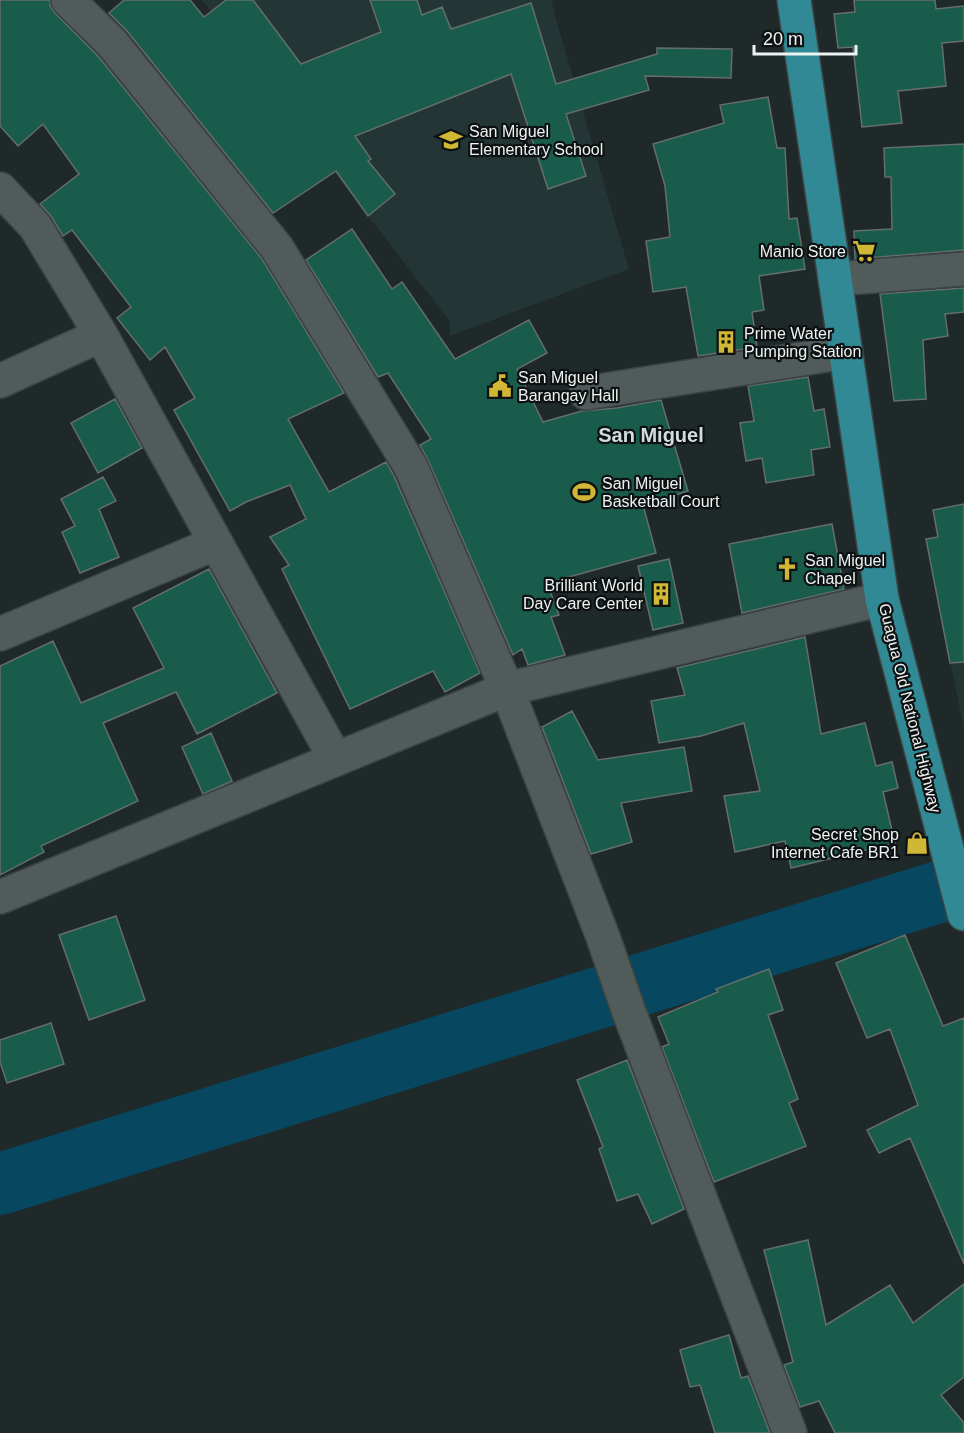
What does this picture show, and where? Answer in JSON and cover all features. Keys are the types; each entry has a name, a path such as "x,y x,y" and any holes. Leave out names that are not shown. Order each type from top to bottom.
{"main road":[{"name":"Guagua Old National Highway","path":"794,0 882,599 963,911"}],"street":[{"path":"68,0 112,44 277,248 411,467 507,688 790,1433"},
{"path":"0,189 35,226 101,335 335,758"},
{"path":"835,279 964,268"},
{"path":"0,381 101,335"},
{"path":"586,393 846,352"},
{"path":"0,634 216,543"},
{"path":"0,897 507,688 882,599"}],"shaded area":[{"name":"San Miguel Elementary School","path":"202,0 552,0 629,269 450,336 450,322"},
{"path":"964,652 964,730 949,656"}],"building":[{"path":"0,0 50,0 50,6 55,13 98,56 262,259 344,393 288,419 329,492 386,462 480,673 445,692 433,671 350,709 282,569 289,565 270,537 306,519 290,485 246,502 230,511 174,410 195,398 165,347 150,360 117,318 131,307 72,230 63,236 51,216 40,204 79,174 43,124 18,146 0,126"},
{"path":"124,0 190,0 204,17 226,0 253,0 301,64 381,32 370,0 417,0 422,15 442,7 451,29 531,3 556,84 657,54 657,48 732,49 731,78 645,76 649,90 566,114 586,176 548,189 511,74 355,136 371,159 368,161 395,194 368,216 336,171 273,213 127,31 109,13"},
{"path":"854,0 935,0 936,9 964,6 964,41 942,43 946,86 898,91 902,123 862,127 853,47 838,48 834,14 855,12"},
{"path":"768,97 777,148 785,148 789,219 797,218 805,269 759,276 764,310 752,312 757,347 698,356 686,287 653,292 646,241 670,237 665,186 653,144 724,123 720,105"},
{"path":"964,144 964,250 855,259 854,231 892,229 891,177 885,177 884,148"},
{"path":"352,229 392,289 402,282 455,359 529,320 547,353 517,369 543,422 582,411 617,408 661,400 688,491 643,505 656,553 547,583 559,615 551,617 565,655 528,665 522,649 513,655 420,445 431,439 388,373 378,377 306,260"},
{"path":"964,288 964,312 945,314 948,336 923,340 926,399 894,401 880,294"},
{"path":"808,377 814,411 824,409 830,447 811,450 814,475 766,483 762,458 746,461 740,423 754,421 748,386"},
{"path":"115,399 142,448 98,473 71,423"},
{"path":"103,477 116,501 99,509 119,557 80,573 62,532 75,526 61,499"},
{"path":"964,504 964,662 950,663 926,539 938,537 933,510"},
{"name":"San Miguel Chapel","path":"832,524 844,589 742,613 729,544"},
{"name":"Brilliant World Day Care Center","path":"669,559 683,623 653,630 638,566"},
{"path":"209,569 277,693 197,734 176,692 103,723 138,801 41,846 44,852 0,875 0,666 53,641 81,703 164,668 133,608"},
{"path":"805,637 821,734 865,723 876,766 892,762 898,788 883,792 895,843 791,868 785,841 735,852 724,796 760,791 744,723 701,736 659,743 651,701 685,695 677,668"},
{"path":"572,711 598,760 684,747 692,791 621,803 632,842 591,854 542,727"},
{"path":"211,733 232,781 203,794 182,747"},
{"path":"116,916 145,1000 89,1020 59,935"},
{"path":"905,935 943,1026 964,1018 964,1264 910,1138 879,1153 867,1130 918,1105 890,1029 867,1038 836,963"},
{"path":"769,969 783,1010 768,1015 798,1099 789,1103 806,1146 714,1182 662,1047 669,1044 658,1017 718,992 716,989"},
{"path":"51,1023 64,1064 7,1083 0,1062 0,1040"},
{"path":"627,1060 684,1209 652,1224 638,1194 617,1201 599,1149 603,1147 577,1080"},
{"path":"808,1240 826,1325 890,1285 913,1323 964,1284 964,1377 941,1395 964,1423 964,1433 835,1433 819,1401 800,1407 784,1365 793,1362 764,1250"},
{"path":"729,1335 741,1378 748,1376 770,1433 715,1433 700,1385 690,1387 680,1350"}],"waterway":[{"path":"0,1184 964,884"}],"place":[{"name":"San Miguel Elementary School","path":"451,140"},
{"name":"Manio Store","path":"864,251"},
{"name":"Prime Water Pumping Station","path":"726,342"},
{"name":"San Miguel Barangay Hall","path":"500,386"},
{"name":"San Miguel Basketball Court","path":"584,492"},
{"name":"San Miguel Chapel","path":"787,569"},
{"name":"Brilliant World Day Care Center","path":"661,594"},
{"name":"Secret Shop Internet Cafe BR1","path":"917,843"}],"district":[{"name":"San Miguel","path":"651,435"}]}
